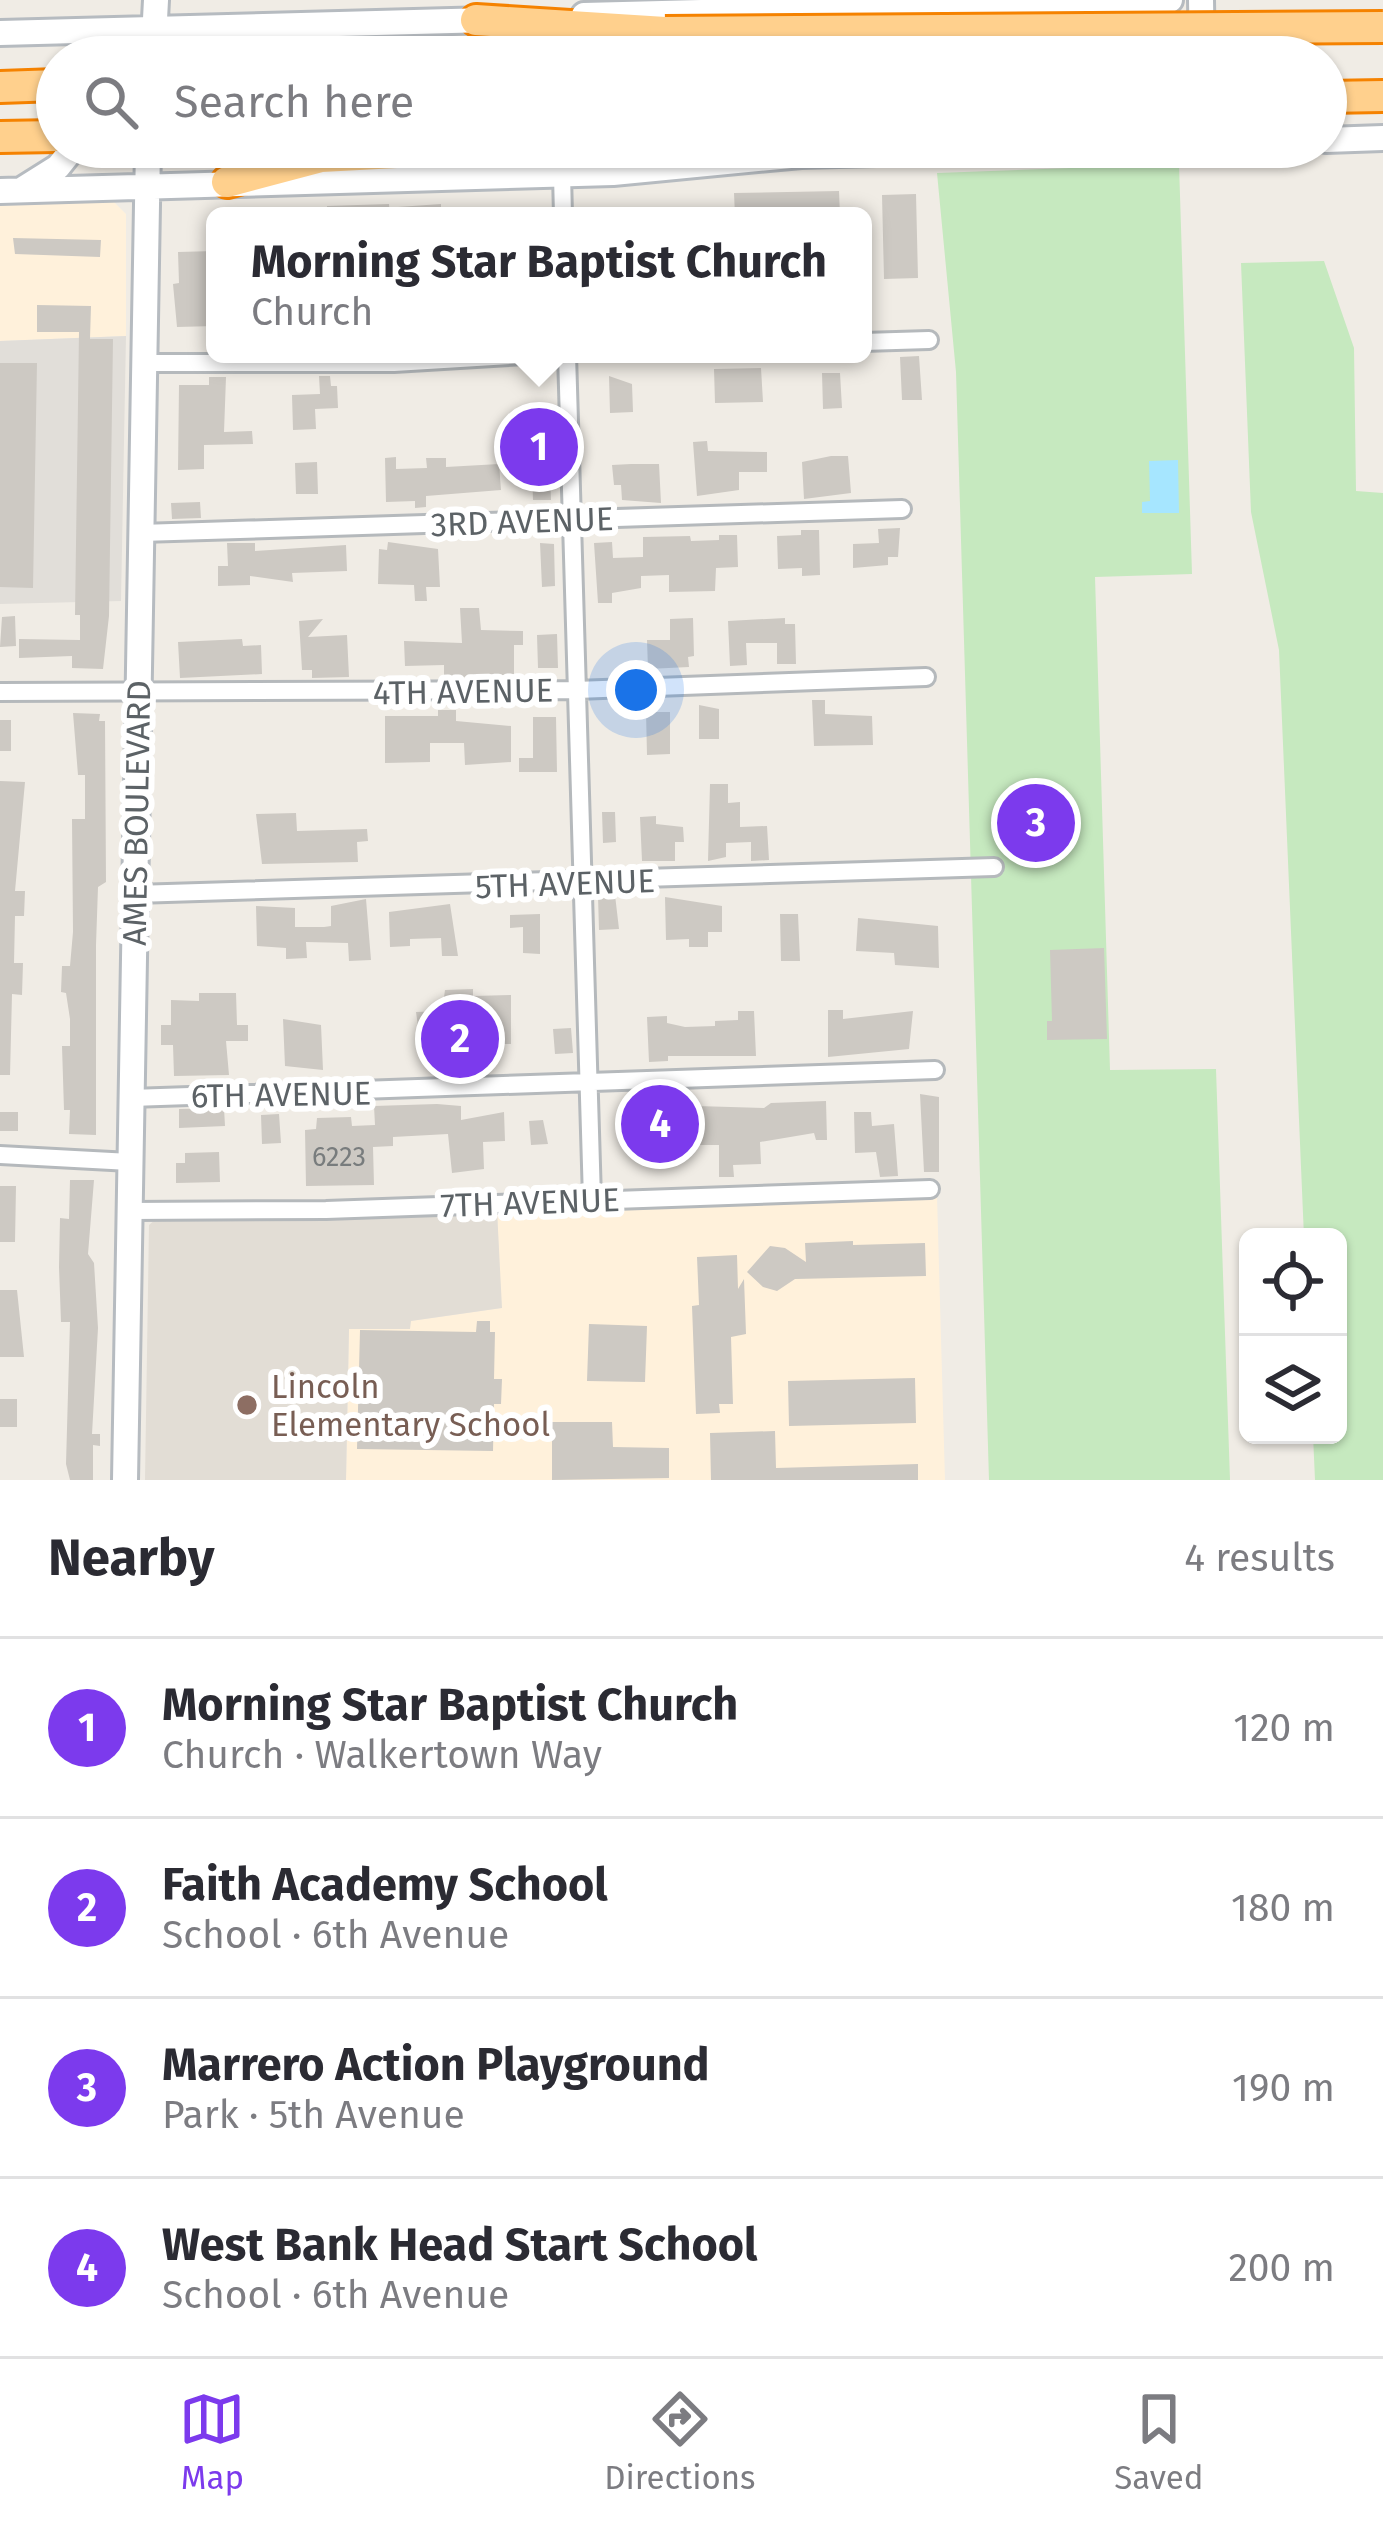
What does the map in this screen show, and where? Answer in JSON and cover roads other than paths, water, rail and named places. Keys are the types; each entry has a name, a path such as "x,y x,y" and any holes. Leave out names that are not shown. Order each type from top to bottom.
{"highway":[{"path":"476,20 665,32 1383,27"},
{"path":"1347,39 1383,37"},
{"path":"0,87 36,86"},
{"path":"1347,97 1383,96"},
{"path":"0,137 36,136"},
{"path":"227,182 280,168"}],"main road":[{"path":"154,36 159,0"},
{"path":"12,33 476,20 613,7 1170,0"},
{"path":"1201,0 1202,36"},
{"path":"942,3 943,36"},
{"path":"1347,139 1383,138"},
{"path":"10,190 54,168"},
{"name":"AMES BOULEVARD","path":"125,1480 147,168"},
{"path":"10,190 637,168"}],"street":[{"path":"562,174 563,207"},
{"path":"872,342 929,340"},
{"path":"143,363 394,363"},
{"path":"567,363 592,1199"},
{"name":"3RD AVENUE","path":"141,533 902,509"},
{"name":"4TH AVENUE","path":"0,692 577,690 926,677"},
{"name":"5TH AVENUE","path":"135,894 994,867"},
{"name":"6TH AVENUE","path":"131,1098 588,1086 935,1070"},
{"path":"0,1156 130,1162"},
{"name":"7TH AVENUE","path":"129,1211 930,1189"}],"water":[{"path":"1178,460 1179,513 1142,513 1142,502 1150,501 1149,461"}],"place":[{"name":"Morning Star Baptist Church","path":"539,447"},
{"name":"Marrero Action Playground","path":"1036,823"},
{"name":"Faith Academy School","path":"460,1039"},
{"name":"West Bank Head Start School","path":"660,1124"},
{"name":"Lincoln Elementary School","path":"247,1405"}]}
